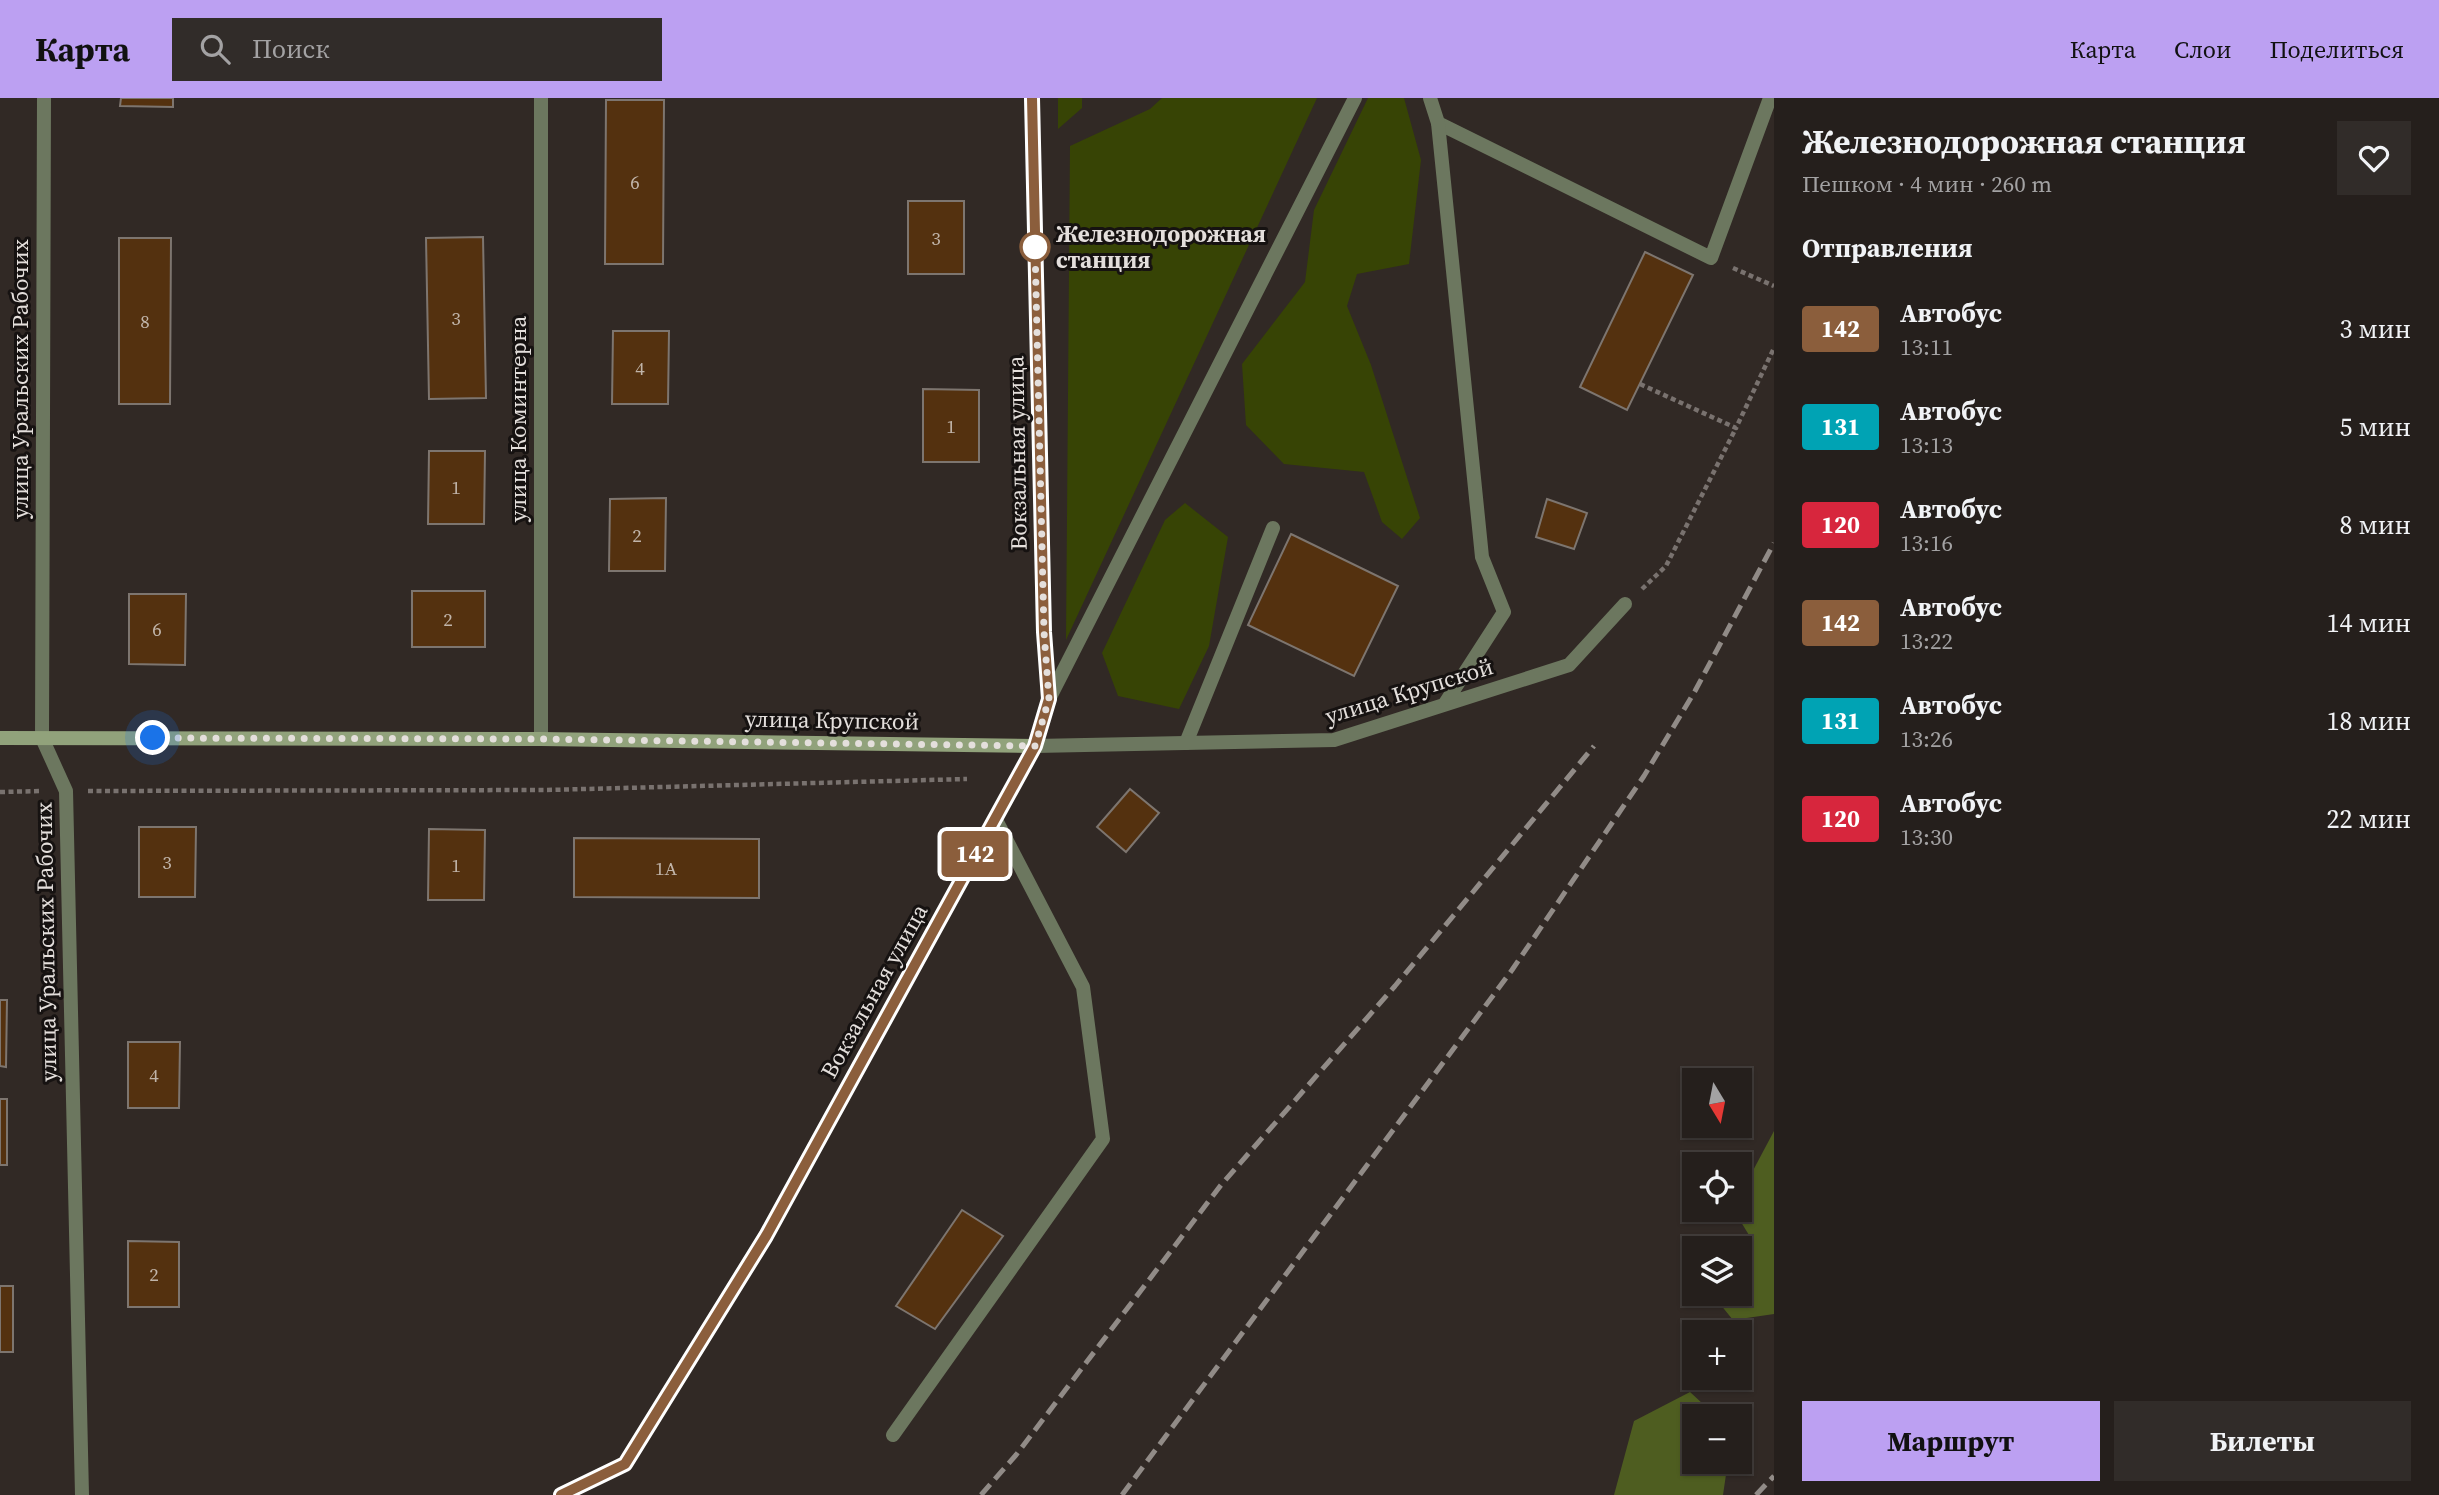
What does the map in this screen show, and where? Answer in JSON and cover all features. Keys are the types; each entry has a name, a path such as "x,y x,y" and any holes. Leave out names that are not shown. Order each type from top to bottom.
{"main road":[{"name":"Вокзальная улица","path":"1032,98 1044,632 1049,699 1035,746"},
{"name":"улица Крупской","path":"0,738 541,739 1035,746"}],"street":[{"name":"улица Уральских Рабочих","path":"44,98 42,738 66,791 82,1495"},
{"name":"улица Коминтерна","path":"541,98 541,739"},
{"path":"1049,699 1355,98"},
{"path":"1430,98 1438,123 1482,557 1504,612 1444,705"},
{"path":"1438,123 1711,258 1769,98"},
{"path":"1186,743 1273,528"},
{"name":"улица Крупской","path":"1035,746 1334,740 1569,665 1625,604"},
{"name":"Вокзальная улица","path":"561,1495 625,1464 766,1236 1035,746"},
{"path":"893,1436 1102,1139 1083,987 995,818"}],"path":[{"path":"1711,258 1774,286"},
{"path":"1625,604 1667,566 1774,348"},
{"path":"1640,384 1736,428"},
{"path":"0,792 547,790 967,779"}],"green space":[{"path":"1058,98 1082,98 1082,108 1058,129"},
{"path":"1162,98 1317,98 1066,640 1070,146 1150,109"},
{"path":"1368,98 1404,98 1421,160 1409,264 1357,274 1347,306 1371,365 1420,518 1402,539 1382,522 1364,472 1284,464 1246,425 1242,364 1305,282 1314,210"},
{"path":"1185,503 1228,537 1209,646 1179,709 1118,696 1102,653 1165,520"},
{"path":"1774,1131 1774,1314 1733,1320 1722,1306 1752,1306 1752,1236 1741,1222 1752,1222 1752,1172"},
{"path":"1690,1392 1703,1404 1682,1404 1682,1474 1726,1474 1723,1495 1614,1495 1634,1421"}],"building":[{"path":"121,98 173,98 173,107 120,106"},
{"path":"606,100 664,100 663,264 605,264"},
{"path":"908,201 964,201 964,274 908,274"},
{"path":"483,237 486,398 429,399 426,238"},
{"path":"119,238 171,238 170,404 119,404"},
{"path":"1645,252 1693,275 1627,410 1580,387"},
{"path":"613,331 669,331 668,404 612,404"},
{"path":"923,389 979,390 979,462 923,462"},
{"path":"429,451 485,451 484,524 428,524"},
{"path":"666,498 665,571 609,571 610,499"},
{"path":"1547,499 1587,513 1574,549 1536,537"},
{"path":"1291,534 1398,586 1354,676 1248,625"},
{"path":"412,591 485,591 485,647 412,647"},
{"path":"129,594 186,594 185,665 129,664"},
{"path":"1130,789 1159,813 1126,852 1097,827"},
{"path":"139,827 196,827 195,897 139,897"},
{"path":"429,829 485,830 484,900 428,900"},
{"path":"574,838 759,839 759,898 574,897"},
{"path":"0,1000 7,1000 6,1067 0,1066"},
{"path":"128,1042 180,1042 179,1108 128,1108"},
{"path":"0,1099 7,1099 7,1165 0,1165"},
{"path":"962,1210 1003,1236 935,1329 896,1306"},
{"path":"128,1241 179,1242 179,1307 128,1307"},
{"path":"0,1286 13,1286 13,1352 0,1352"}],"railway":[{"path":"1122,1495 1512,970 1644,776 1695,691 1774,543"},
{"path":"981,1495 1016,1455 1221,1185 1395,986 1594,746"},
{"path":"1756,1495 1774,1476"}],"bus line":[{"name":"142","path":"561,1495 625,1464 766,1236 1035,746 1049,699 1044,632 1032,98"}],"place":[{"name":"Железнодорожная станция","path":"1035,247"}],"route":[{"path":"153,738 541,739 1035,746 1049,699 1044,632 1035,247"}]}
